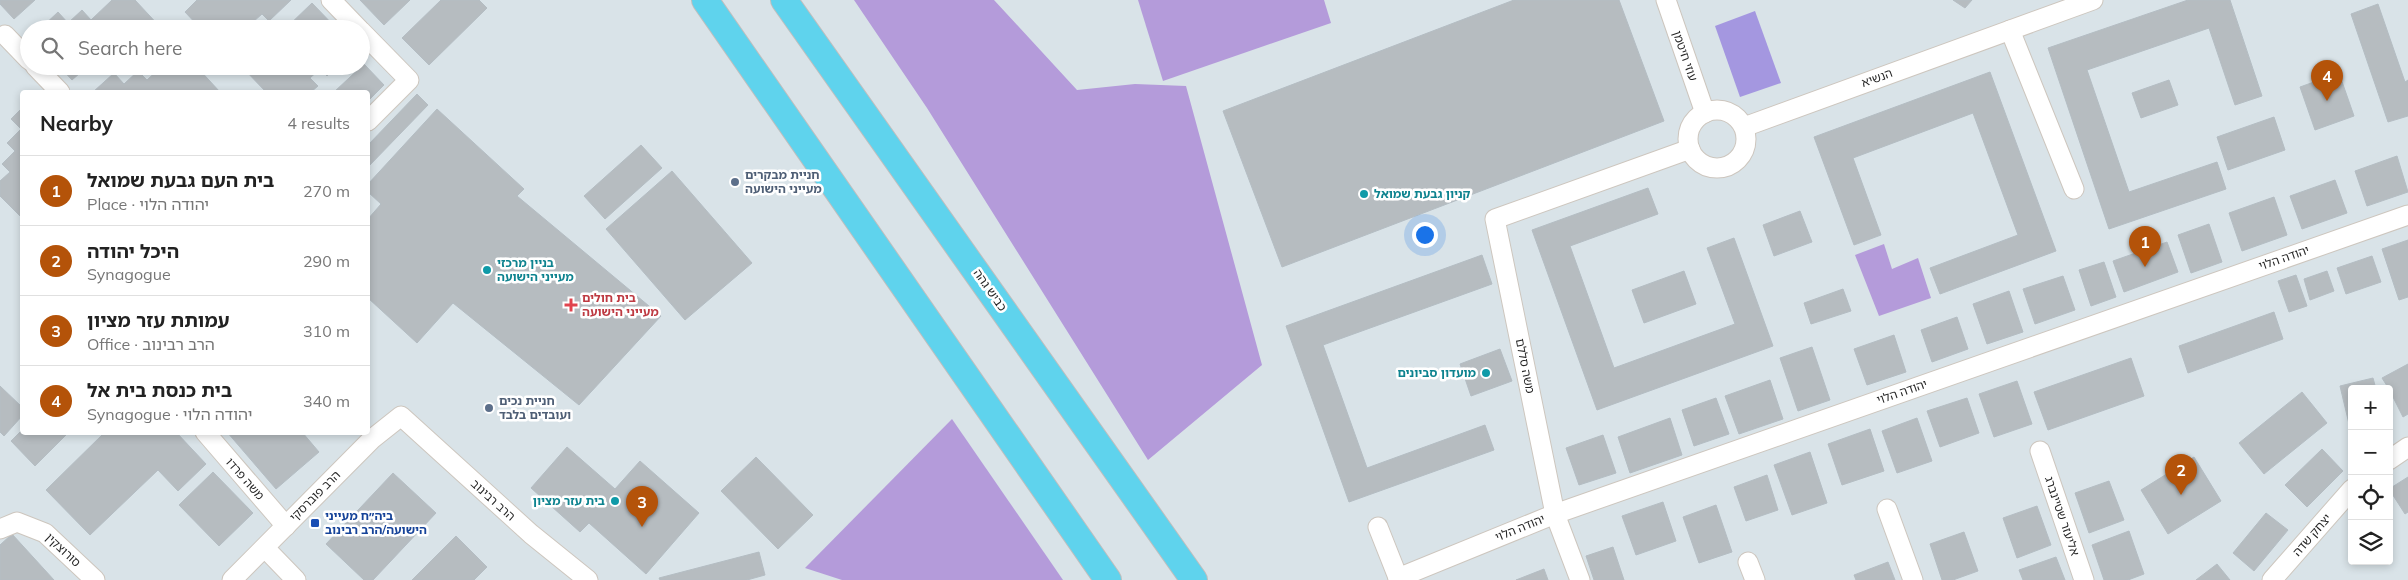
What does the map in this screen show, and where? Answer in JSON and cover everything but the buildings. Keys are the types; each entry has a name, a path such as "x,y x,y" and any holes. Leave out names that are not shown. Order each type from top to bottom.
{"highway":[{"path":"705,0 1108,580"},
{"name":"כביש גהה","path":"784,0 1194,580"}],"street":[{"path":"331,0 350,20"},
{"name":"עוזי חיטמן","path":"1666,0 1705,113"},
{"name":"הנשיא","path":"1744,127 2093,0"},
{"path":"2010,30 2074,190"},
{"path":"5,35 20,51"},
{"path":"370,40 409,80 370,119"},
{"path":"44,75 58,90"},
{"path":"1720,110 1730,113 1744,127 1747,138 1746,148 1739,159 1731,165 1717,169 1707,167 1694,158 1690,149 1689,132 1696,119 1705,113 1720,110"},
{"name":"משה סללם","path":"1580,580 1555,514 1495,219 1690,149"},
{"name":"יהודה הלוי","path":"1398,579 1420,574 1555,514 2408,215"},
{"name":"הרב פוברסקי","path":"232,580 372,439 401,416"},
{"name":"הרב רבינוב","path":"401,416 531,534 588,580"},
{"name":"משה פרדו","path":"208,435 286,526"},
{"path":"2393,457 2408,447"},
{"name":"אליעזר שטיינברג","path":"2040,451 2084,580"},
{"name":"יצחק שדה","path":"2272,580 2348,494"},
{"path":"1887,509 1913,580"},
{"name":"סורוצקין","path":"0,529 17,522 45,532 95,580"},
{"path":"1378,527 1398,579"},
{"path":"265,548 296,580"},
{"path":"1748,562 1755,580"}],"shaded area":[{"path":"854,0 994,0 1077,90 1135,84 1186,86 1262,365 1148,460 927,108"},
{"path":"1138,0 1324,0 1331,23 1163,81"},
{"path":"1755,11 1781,83 1740,97 1715,26"},
{"path":"1884,244 1892,269 1918,258 1931,298 1879,316 1855,255"},
{"path":"952,419 1063,580 842,580 805,568"}],"place":[{"name":"בית כנסת בית אל","path":"2327,101"},
{"name":"חניית מבקרים מעייני הישועה","path":"735,182"},
{"name":"קניון גבעת שמואל","path":"1364,194"},
{"name":"בית העם גבעת שמואל","path":"2145,267"},
{"name":"בניין מרכזי מעייני הישועה","path":"487,270"},
{"name":"בית חולים מעייני הישועה","path":"571,305"},
{"name":"מועדון סביונים","path":"1486,373"},
{"name":"חניית נכים ועובדים בלבד","path":"489,408"},
{"name":"היכל יהודה","path":"2181,495"},
{"name":"בית עזר מציון","path":"615,501"},
{"name":"ביה״ח מעייני הישועה/הרב רבינוב","path":"315,523"},
{"name":"עמותת עזר מציון","path":"642,527"}]}
